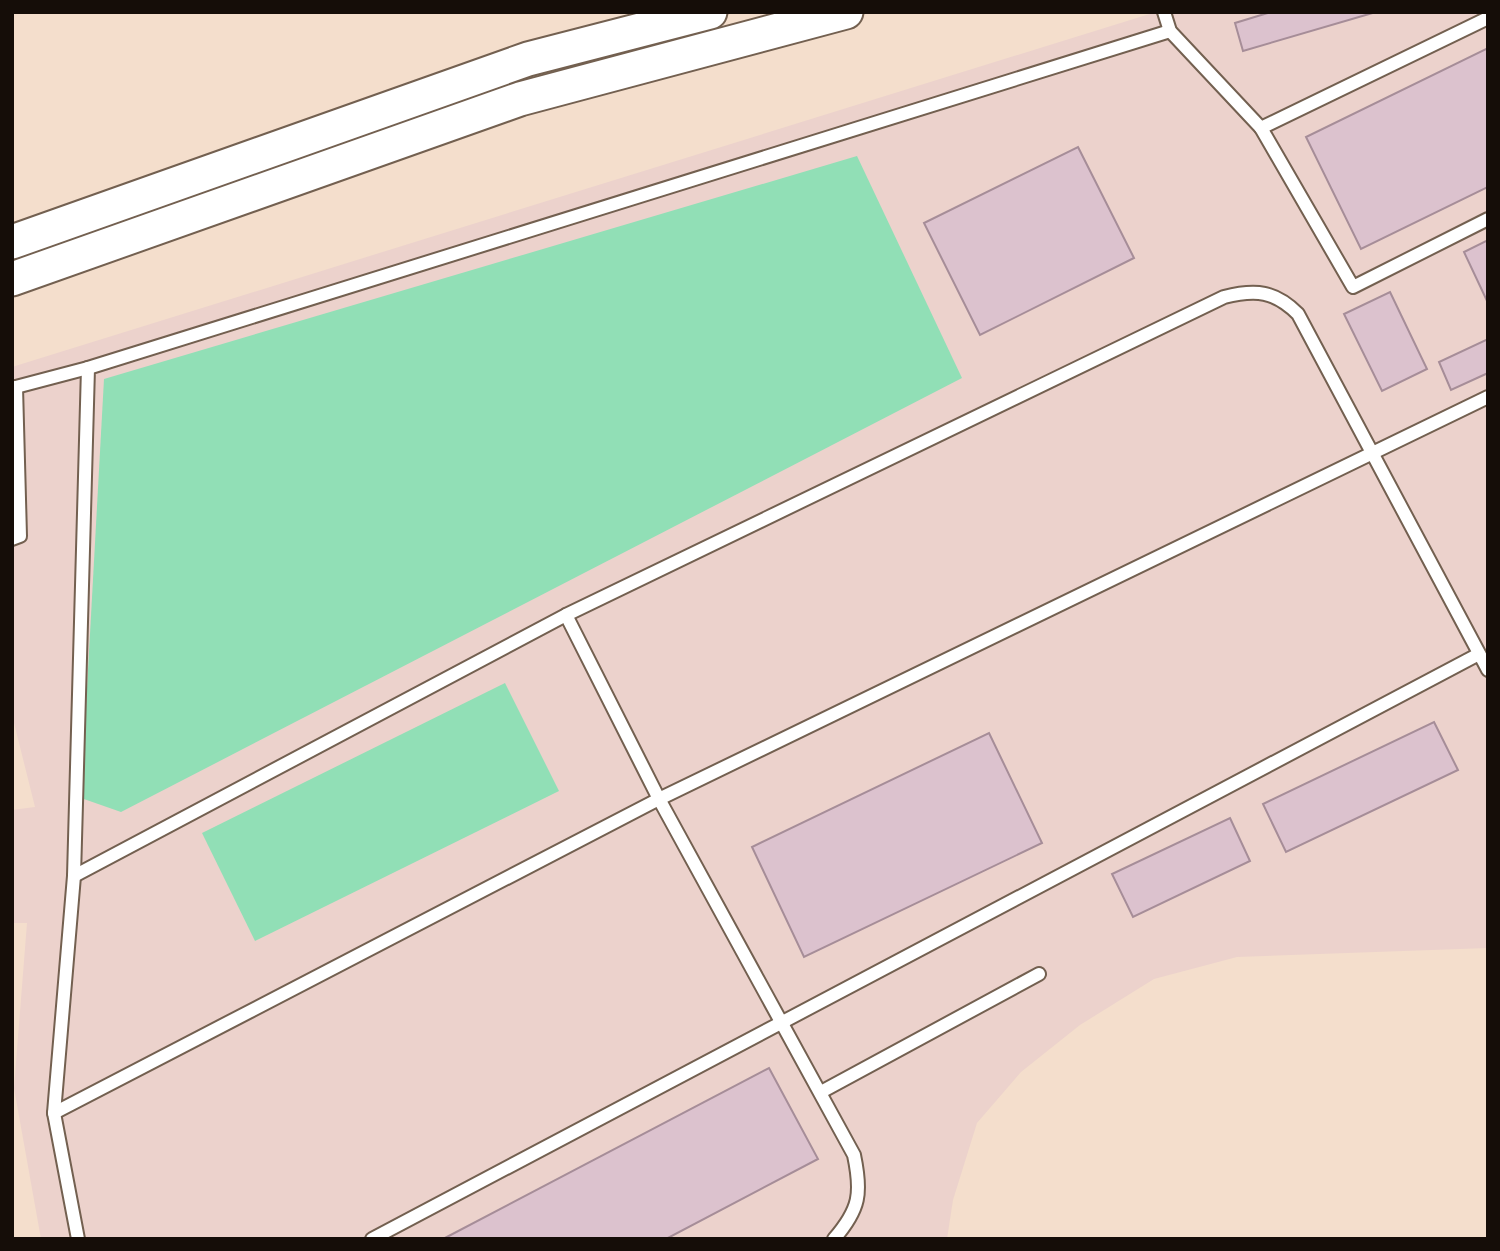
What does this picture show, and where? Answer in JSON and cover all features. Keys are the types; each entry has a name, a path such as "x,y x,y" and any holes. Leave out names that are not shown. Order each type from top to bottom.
{"main road":[{"path":"12,242 527,59 710,12"},
{"path":"12,279 520,99 846,12"}],"lane":[{"path":"1164,12 1170,30 1261,128 1353,287 1488,219"},
{"path":"1261,128 1488,18"},
{"path":"12,539 20,536 14,388 88,368 1170,30"},
{"path":"74,876 566,615 1212,303 1234,295 1258,292 1270,295 1286,302 1298,314 1488,670"},
{"path":"78,1239 54,1113 74,876 88,368"},
{"path":"54,1113 659,799 1488,397"},
{"path":"566,615 659,799 854,1155 859,1179 858,1203 834,1239"},
{"path":"379,1237 780,1021 1479,654"},
{"path":"821,1091 1039,974"}],"shaded area":[{"path":"1156,12 1488,12 1488,948 1237,957 1154,979 1080,1025 1021,1072 977,1123 953,1200 947,1239 41,1239 14,1088 27,923 12,923 12,810 35,807 12,715 12,367"}],"green space":[{"path":"857,156 962,378 121,812 81,798 104,379"},
{"path":"505,683 559,791 255,941 202,833"}],"building":[{"path":"1271,12 1376,12 1243,51 1235,23"},
{"path":"1488,48 1488,187 1361,249 1306,137"},
{"path":"1078,147 1134,258 980,335 924,223"},
{"path":"1488,240 1488,303 1464,252"},
{"path":"1390,292 1427,369 1382,391 1344,314"},
{"path":"1488,339 1488,373 1451,390 1439,362"},
{"path":"1434,722 1458,770 1286,852 1263,804"},
{"path":"989,733 1042,843 804,957 752,847"},
{"path":"1230,818 1250,861 1133,917 1112,874"},
{"path":"769,1068 818,1159 666,1239 443,1239"}]}
